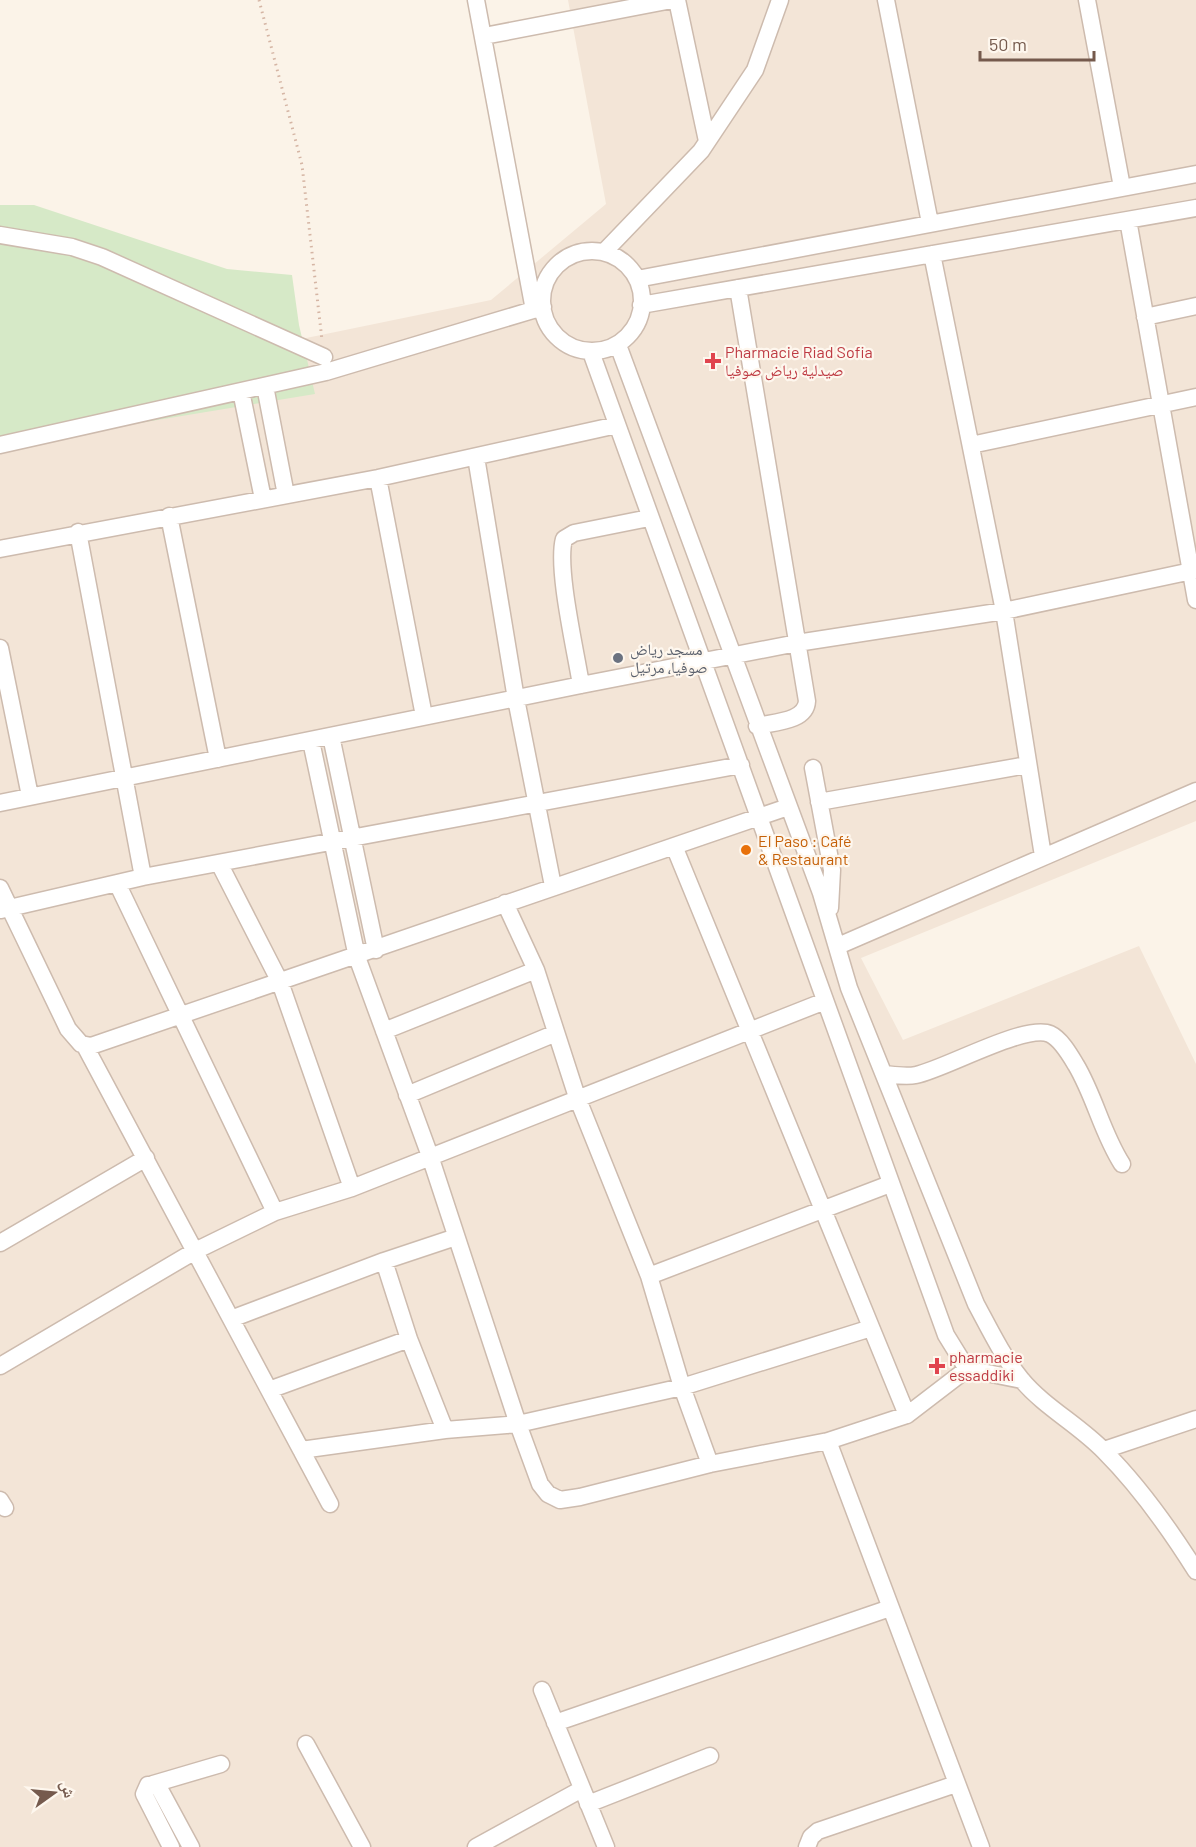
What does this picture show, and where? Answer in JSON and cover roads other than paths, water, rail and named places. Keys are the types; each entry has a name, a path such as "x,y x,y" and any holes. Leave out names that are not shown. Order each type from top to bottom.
{"street":[{"path":"476,0 539,308 555,335 567,345 591,352 618,345 632,332 640,316 641,305 637,279 622,261 604,252 585,252 567,258 553,271 544,288 539,308"},
{"path":"484,36 674,0 707,141"},
{"path":"604,252 707,141 756,70 780,0"},
{"path":"886,0 930,223"},
{"path":"1087,0 1122,187"},
{"path":"637,279 1196,174"},
{"path":"641,305 1196,208"},
{"path":"1128,220 1193,571 1196,600"},
{"path":"0,235 94,254 199,298 324,357"},
{"path":"932,254 1004,611 1043,856"},
{"path":"738,288 807,701 805,710 798,717 757,726"},
{"path":"1145,316 1196,306"},
{"path":"0,445 326,372 539,308"},
{"path":"618,345 735,657 757,726 829,918 849,988 976,1304 994,1339 1022,1380 1104,1450 1171,1530 1196,1571"},
{"path":"591,352 649,518 705,662 758,817 946,1335 967,1369 1022,1380"},
{"path":"265,386 286,495"},
{"path":"241,391 263,499"},
{"path":"971,445 1196,397"},
{"path":"0,549 78,532 378,478 617,425"},
{"path":"476,457 516,699 553,886"},
{"path":"378,478 424,716"},
{"path":"169,516 218,759"},
{"path":"581,685 564,575 564,539 574,533 649,518"},
{"path":"78,532 143,877"},
{"path":"0,803 581,685 735,657 797,643 1004,611 1193,571"},
{"path":"0,648 30,796"},
{"path":"331,736 376,950"},
{"path":"311,741 357,957 430,1156 518,1424 540,1484 548,1494 560,1500 710,1464 828,1441 907,1415 967,1369"},
{"path":"4,908 143,877 741,765"},
{"path":"819,802 1027,765"},
{"path":"813,768 832,870 829,918"},
{"path":"838,946 1196,791"},
{"path":"86,1046 104,1042 357,957 553,886 788,807"},
{"path":"674,846 907,1415"},
{"path":"219,863 280,982 352,1188"},
{"path":"117,883 275,1212"},
{"path":"0,888 4,908 68,1029 74,1040 86,1046 330,1504"},
{"path":"505,903 536,970 577,1097 649,1276 682,1387 710,1464"},
{"path":"384,1031 536,970"},
{"path":"0,1366 195,1251 275,1212 352,1188 825,1000"},
{"path":"884,1074 914,1075 1013,1038 1037,1032 1048,1033 1058,1040 1076,1065 1107,1140 1122,1164"},
{"path":"407,1095 556,1033"},
{"path":"0,1243 146,1158"},
{"path":"649,1276 890,1184"},
{"path":"231,1319 384,1261 456,1237"},
{"path":"384,1261 409,1339 445,1430"},
{"path":"301,1450 445,1430 518,1424 682,1387 871,1328"},
{"path":"269,1390 409,1339"},
{"path":"1104,1450 1196,1419"},
{"path":"828,1441 981,1847"},
{"path":"555,1723 890,1608"},
{"path":"542,1690 606,1847"},
{"path":"306,1744 362,1847"},
{"path":"588,1804 710,1756"},
{"path":"171,1847 144,1794 144,1789 153,1784 220,1764"},
{"path":"153,1784 158,1786 191,1847"},
{"path":"807,1847 811,1837 818,1831 956,1784"},
{"path":"476,1847 582,1788"}],"place":[{"name":"Pharmacie Riad Sofia صيدلية رياض صوفيا","path":"713,361"},
{"name":"مسجد رياض صوفيا، مرتیل","path":"618,658"},
{"name":"El Paso : Café & Restaurant","path":"746,850"},
{"name":"pharmacie essaddiki","path":"937,1366"}]}
